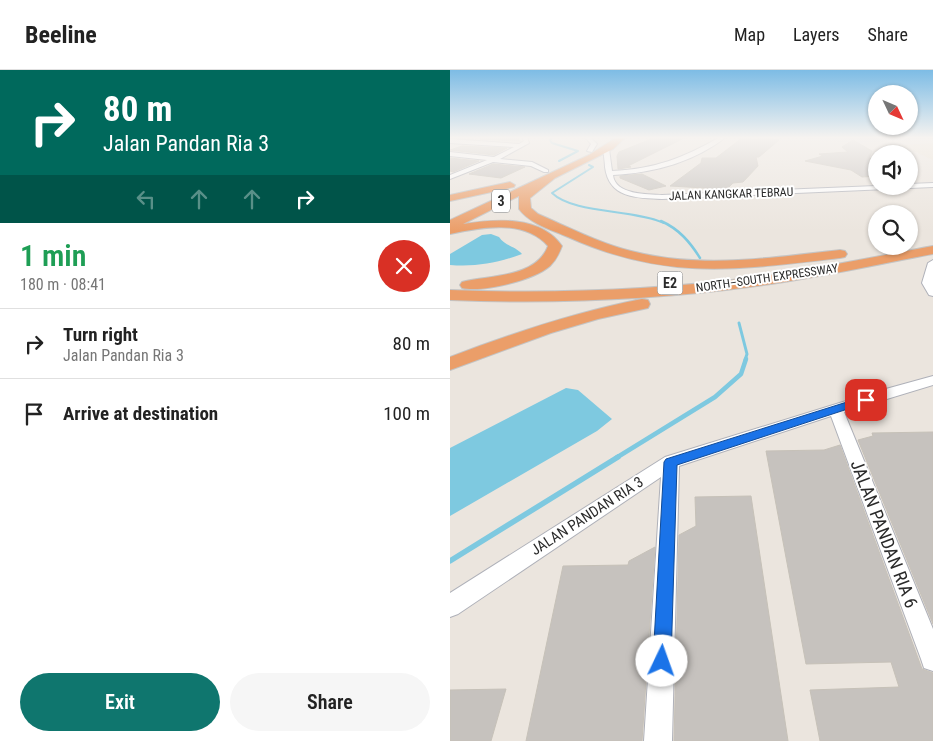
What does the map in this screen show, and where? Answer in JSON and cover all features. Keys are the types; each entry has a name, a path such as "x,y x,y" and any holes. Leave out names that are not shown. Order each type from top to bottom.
{"highway":[{"name":"3","path":"450,215 546,168"},
{"name":"3","path":"450,225 542,170 549,168"},
{"path":"542,170 531,190 524,197 525,209 534,217 625,254 690,265 727,266 868,252"},
{"path":"450,198 519,183"},
{"path":"450,230 490,224 516,226 544,235 555,246 555,251 542,264 516,276 490,283 450,287"},
{"name":"NORTH–SOUTH EXPRESSWAY","path":"918,244 933,241"},
{"name":"NORTH–SOUTH EXPRESSWAY","path":"450,296 567,296 658,292 800,275 933,250"},
{"name":"NORTH–SOUTH EXPRESSWAY","path":"450,287 562,289 661,284 799,266 868,254"},
{"path":"450,364 515,338 581,317 655,301 800,275"}],"street":[{"path":"450,177 472,168"},
{"path":"534,168 542,170"},
{"path":"608,168 609,173 657,168"},
{"name":"JALAN KANGKAR TEBRAU","path":"609,173 610,180 617,189 640,195 655,196 715,196 933,185"},
{"path":"933,263 927,283 933,292"},
{"name":"JALAN PANDAN RIA 3","path":"450,606 671,462 880,395 933,380"},
{"name":"JALAN PANDAN RIA 6","path":"836,410 933,658"},
{"path":"658,741 671,462"}],"water":[{"path":"491,234 499,237 522,254 487,264 450,265 450,254 482,235"},
{"path":"566,388 578,390 612,419 597,431 450,516 450,448"}],"building":[{"path":"450,168 462,168 453,172 450,171"},
{"path":"483,168 522,168 501,178 469,174"},
{"path":"694,168 756,168 743,182 733,183 728,188 670,186"},
{"path":"842,168 868,168 868,177 862,177 851,170"},
{"path":"642,174 666,186 649,190 620,178 620,176"},
{"path":"933,432 933,624 858,440 873,436 872,433"},
{"path":"840,445 922,669 933,673 933,741 820,741 810,690 899,687 891,662 806,664 766,451 824,450"},
{"path":"751,496 788,741 674,741 679,535 696,526 695,497"},
{"path":"655,547 642,741 526,741 563,566 628,565 629,561"},
{"path":"506,689 491,741 450,741 450,690"}],"waterway":[{"path":"591,168 552,193 574,205 636,215 664,223"},
{"path":"661,221 683,237 700,258"},
{"path":"739,323 747,354 745,360"},
{"path":"616,458 715,397 741,374 746,359"},
{"path":"450,561 618,457"}],"route":[{"path":"662,661 671,462 755,437 866,400"}]}
